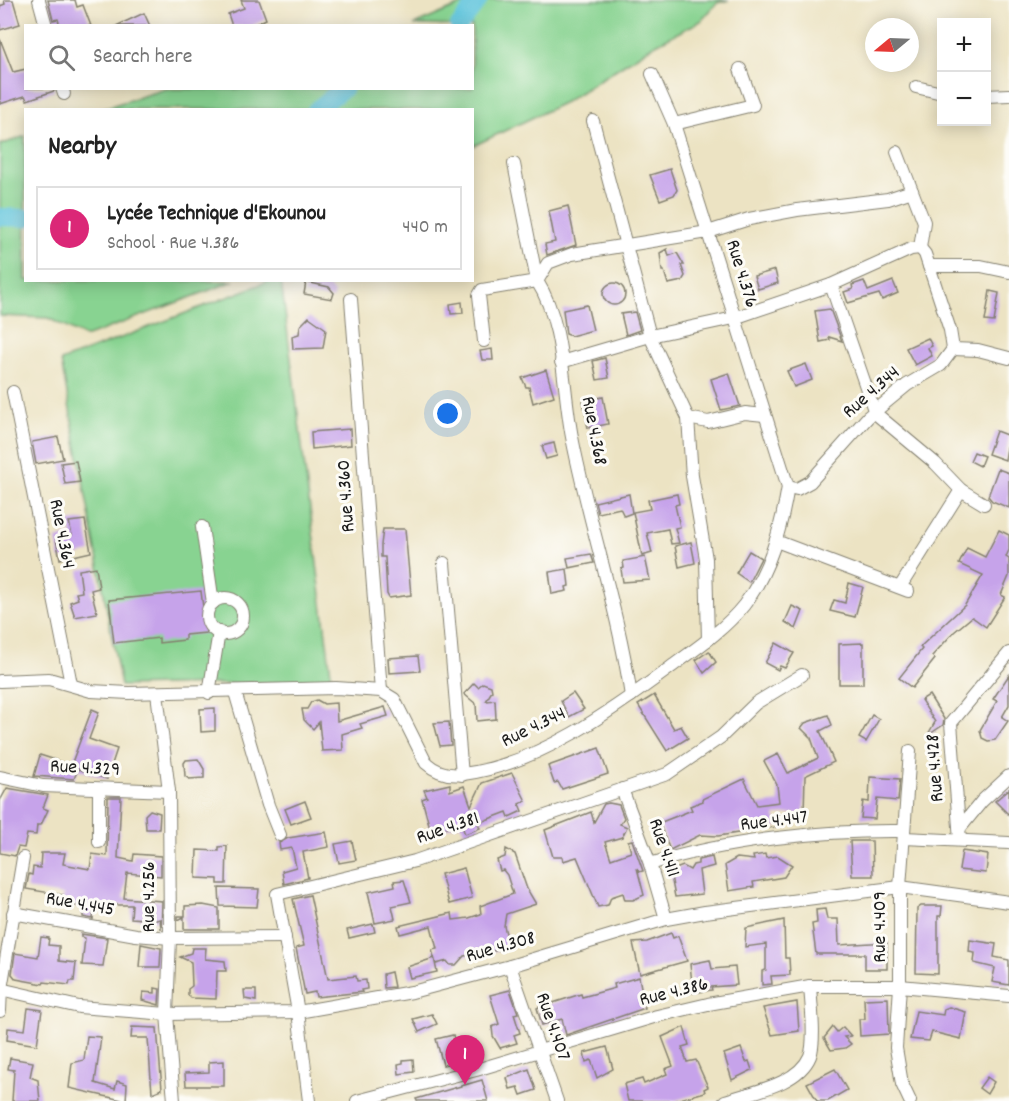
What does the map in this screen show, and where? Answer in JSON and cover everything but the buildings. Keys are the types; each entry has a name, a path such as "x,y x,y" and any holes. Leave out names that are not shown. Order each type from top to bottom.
{"street":[{"path":"39,0 45,24"},
{"path":"674,124 753,105 740,69"},
{"name":"Rue 4.376","path":"652,74 674,124 788,487"},
{"path":"916,87 937,92"},
{"path":"991,96 1009,96"},
{"path":"592,121 650,336 688,418 692,476 706,559 708,640"},
{"path":"897,152 924,222 920,248 929,266 950,330 953,349 978,350 1009,358"},
{"name":"Rue 4.368","path":"514,164 537,281 546,294 554,321 572,436 624,646 631,696"},
{"path":"484,342 479,295 482,290 537,281 548,263 572,254 708,232 749,219 797,210 888,199 912,191"},
{"path":"561,362 650,336 734,318 831,285 911,249 920,248"},
{"path":"929,266 981,266 1009,272"},
{"path":"831,285 875,413 935,463 961,489 984,504"},
{"name":"Rue 4.360","path":"351,298 381,691"},
{"name":"Rue 4.344","path":"381,691 394,699 426,763 435,770 462,775 513,762 540,751 631,696 708,640 744,605 765,570 776,541 788,487 796,489 810,482 868,417 907,385 941,365 953,349"},
{"name":"Rue 4.364","path":"13,392 71,684"},
{"path":"688,418 708,422 745,413 764,415"},
{"path":"776,541 904,589 961,489"},
{"path":"202,527 213,603 208,617 211,626 219,632 229,633 238,628 243,615 239,605 231,599 221,598 213,603"},
{"path":"444,563 462,775"},
{"path":"209,693 219,632"},
{"name":"Rue 4.428","path":"960,834 951,723 1009,653"},
{"name":"Rue 4.381","path":"309,1101 298,1012 277,894 415,861 667,774 721,737 756,703 802,675"},
{"path":"0,681 49,679 91,691 157,693 336,688 381,691"},
{"path":"235,692 268,805 280,835"},
{"name":"Rue 4.256","path":"157,693 170,791 170,938 167,1014 174,1101"},
{"name":"Rue 4.409","path":"910,751 900,887 900,986 896,1048 898,1070 910,1101"},
{"path":"960,834 982,801 1009,776"},
{"name":"Rue 4.329","path":"0,777 43,786 170,791"},
{"name":"Rue 4.411","path":"622,789 650,864 666,920"},
{"path":"99,790 99,842"},
{"name":"Rue 4.447","path":"650,864 676,856 762,842 860,831 960,834 1009,843"},
{"path":"0,1011 0,989 23,858"},
{"name":"Rue 4.308","path":"0,989 79,1007 167,1014 298,1012 412,992 666,920 900,887 1009,902"},
{"name":"Rue 4.445","path":"13,913 136,935 170,938 285,937"},
{"name":"Rue 4.407","path":"510,966 557,1101"},
{"path":"725,1101 777,1083 793,1075 805,1064 812,1048 810,986"},
{"name":"Rue 4.386","path":"357,1101 708,1004 810,986 900,986 1009,996"}],"green space":[{"path":"472,0 729,0 717,3 701,21 654,45 565,102 474,146 474,108 104,108 162,90 474,90 474,24 416,24"},
{"path":"24,136 24,282 231,282 85,337 48,318 0,316 0,145"},
{"path":"266,282 281,282 332,682 121,686 61,361"}],"waterway":[{"path":"461,24 479,0"},
{"path":"319,108 341,90"},
{"path":"0,217 24,218"}],"place":[{"name":"Lycée Technique d'Ekounou","path":"465,1085"}]}
